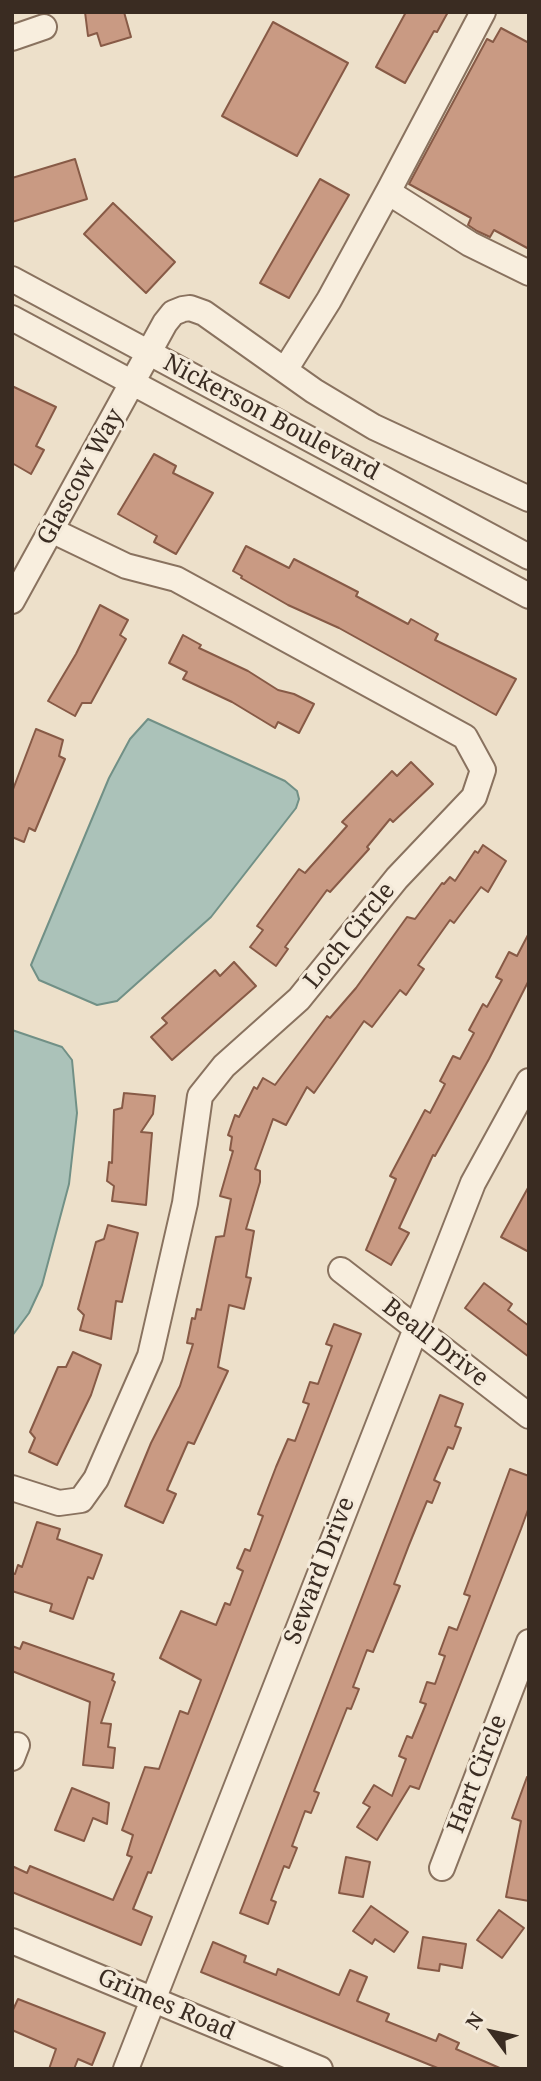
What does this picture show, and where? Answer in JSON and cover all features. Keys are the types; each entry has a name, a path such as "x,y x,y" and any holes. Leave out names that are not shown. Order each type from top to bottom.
{"street":[{"path":"285,370 329,300 483,12"},
{"path":"12,38 44,27"},
{"path":"388,192 470,244 529,273"},
{"name":"Nickerson Boulevard","path":"12,279 529,559"},
{"name":"Glascow Way","path":"12,601 149,352 173,313 190,308 204,313 346,411 387,434 529,499"},
{"name":"Nickerson Boulevard","path":"12,318 529,596"},
{"name":"Loch Circle","path":"12,1488 59,1503 81,1500 96,1479 150,1356 185,1203 200,1096 224,1066 299,999 397,878 474,797 483,770 465,737 176,579 126,566 51,530"},
{"path":"469,564 529,559"},
{"name":"Seward Drive","path":"126,2069 473,1183 529,1081"},
{"name":"Beall Drive","path":"341,1270 529,1416"},
{"name":"Hart Circle","path":"442,1868 529,1642"},
{"name":"Grimes Road","path":"12,1941 320,2069"}],"shaded area":[{"path":"148,719 285,781 297,791 299,799 296,808 211,917 117,1001 97,1005 39,980 31,965 109,778 130,739"},
{"path":"12,1030 62,1047 72,1060 77,1113 69,1184 42,1285 29,1313 12,1336"}],"building":[{"path":"85,12 124,12 131,37 101,46 97,33 88,36"},
{"path":"406,12 448,12 437,32 434,31 405,83 376,67"},
{"path":"273,22 348,63 297,156 222,116"},
{"path":"501,28 529,43 529,249 494,230 490,237 477,231 468,225 471,218 409,184 487,39 493,42"},
{"path":"75,159 87,199 12,222 12,178"},
{"path":"320,179 349,195 289,298 260,283"},
{"path":"113,203 175,262 146,293 84,234"},
{"path":"12,386 56,407 36,446 44,450 31,474 12,463"},
{"path":"154,454 176,466 173,473 213,493 176,554 154,542 157,536 118,514"},
{"path":"246,546 289,568 294,559 358,592 356,596 408,624 411,619 438,634 435,640 516,679 496,715 339,628 288,605 241,578 242,576 233,571"},
{"path":"100,605 128,620 120,635 126,639 91,703 82,703 75,716 48,701 76,654"},
{"path":"183,635 201,645 199,648 248,671 278,690 314,704 299,733 278,722 275,728 232,702 183,679 187,672 169,663"},
{"path":"36,729 63,740 59,756 65,759 35,831 29,828 24,842 12,837 12,792"},
{"path":"411,762 433,784 393,822 390,819 367,847 369,849 330,892 327,890 285,947 288,949 276,966 250,947 263,930 257,926 299,869 305,873 347,826 342,822 392,771 397,776"},
{"path":"483,845 506,861 488,892 481,887 454,923 450,920 418,965 424,969 406,995 400,990 372,1027 364,1021 314,1093 307,1087 286,1125 273,1119 255,1169 260,1171 260,1182 246,1229 254,1231 246,1277 251,1278 244,1309 229,1305 218,1367 228,1371 194,1444 188,1442 167,1490 176,1494 163,1523 125,1506 151,1443 180,1386 193,1344 187,1343 192,1318 195,1319 197,1309 201,1310 216,1237 224,1236 231,1199 220,1196 233,1151 230,1150 232,1137 228,1135 235,1115 239,1117 254,1087 257,1089 263,1078 275,1085 327,1016 330,1018 356,988 407,917 415,919 442,883 450,877 455,881 475,851 478,853"},
{"path":"529,933 529,980 489,1059 435,1156 433,1155 399,1228 409,1233 391,1265 366,1250 396,1179 390,1176 425,1110 430,1113 445,1084 440,1081 453,1056 460,1059 474,1033 469,1030 483,1004 487,1007 502,980 496,977 509,952 517,956"},
{"path":"234,962 256,986 172,1060 151,1037 167,1023 162,1018 215,970 220,976"},
{"path":"124,1093 155,1096 153,1114 141,1132 152,1133 146,1205 112,1201 114,1186 107,1181 109,1162 112,1163 114,1110 122,1108"},
{"path":"529,1186 529,1252 501,1237"},
{"path":"108,1225 138,1233 122,1302 116,1301 111,1339 80,1330 84,1315 78,1309 96,1242 104,1239"},
{"path":"484,1283 512,1304 508,1310 529,1326 529,1357 465,1308"},
{"path":"334,1324 361,1334 151,1873 148,1872 133,1909 152,1917 141,1945 12,1892 12,1866 27,1873 30,1866 113,1900 132,1857 127,1855 133,1835 122,1830 145,1767 159,1769 180,1711 188,1714 201,1680 160,1658 181,1611 216,1625 225,1603 230,1605 243,1571 237,1568 245,1549 250,1551 263,1516 258,1514 288,1439 295,1441 309,1404 303,1402 310,1382 318,1384 332,1346 326,1344"},
{"path":"73,1352 101,1365 91,1395 57,1465 29,1452 35,1438 30,1432 58,1367 66,1367"},
{"path":"440,1395 463,1404 455,1426 461,1428 453,1449 448,1447 434,1480 440,1483 432,1503 427,1501 409,1545 394,1584 400,1586 373,1652 367,1650 353,1687 359,1689 351,1709 347,1708 314,1791 319,1793 311,1813 305,1811 292,1846 297,1848 289,1868 284,1866 271,1900 276,1902 268,1924 240,1913"},
{"path":"510,1469 529,1476 529,1507 419,1789 410,1786 377,1840 357,1827 370,1807 363,1803 374,1785 392,1796 406,1759 399,1756 407,1736 412,1738 426,1704 420,1702 427,1682 435,1684 445,1656 439,1654 449,1627 457,1630 470,1596 464,1594"},
{"path":"37,1522 60,1529 57,1539 102,1555 93,1579 88,1577 73,1619 50,1611 52,1604 12,1591 12,1573 15,1574 18,1565 22,1567"},
{"path":"23,1642 114,1674 112,1680 115,1682 101,1723 111,1724 108,1747 115,1748 113,1768 83,1765 90,1702 12,1671 12,1646 20,1649"},
{"path":"527,1777 529,1901 506,1897 521,1821 512,1818"},
{"path":"72,1788 109,1803 107,1824 93,1818 84,1841 55,1830"},
{"path":"346,1857 370,1862 363,1897 339,1893"},
{"path":"371,1906 408,1932 394,1952 375,1939 372,1944 353,1931"},
{"path":"499,1910 524,1928 502,1958 477,1940"},
{"path":"423,1937 466,1944 462,1968 440,1964 439,1971 418,1968"},
{"path":"213,1942 246,1956 244,1962 276,1975 278,1969 339,1995 350,1970 367,1977 357,2001 389,2014 386,2021 436,2041 439,2034 459,2043 456,2049 502,2069 440,2069 201,1972"},
{"path":"18,1999 105,2033 92,2065 78,2059 74,2069 49,2069 56,2049 12,2030 12,2012"}]}
